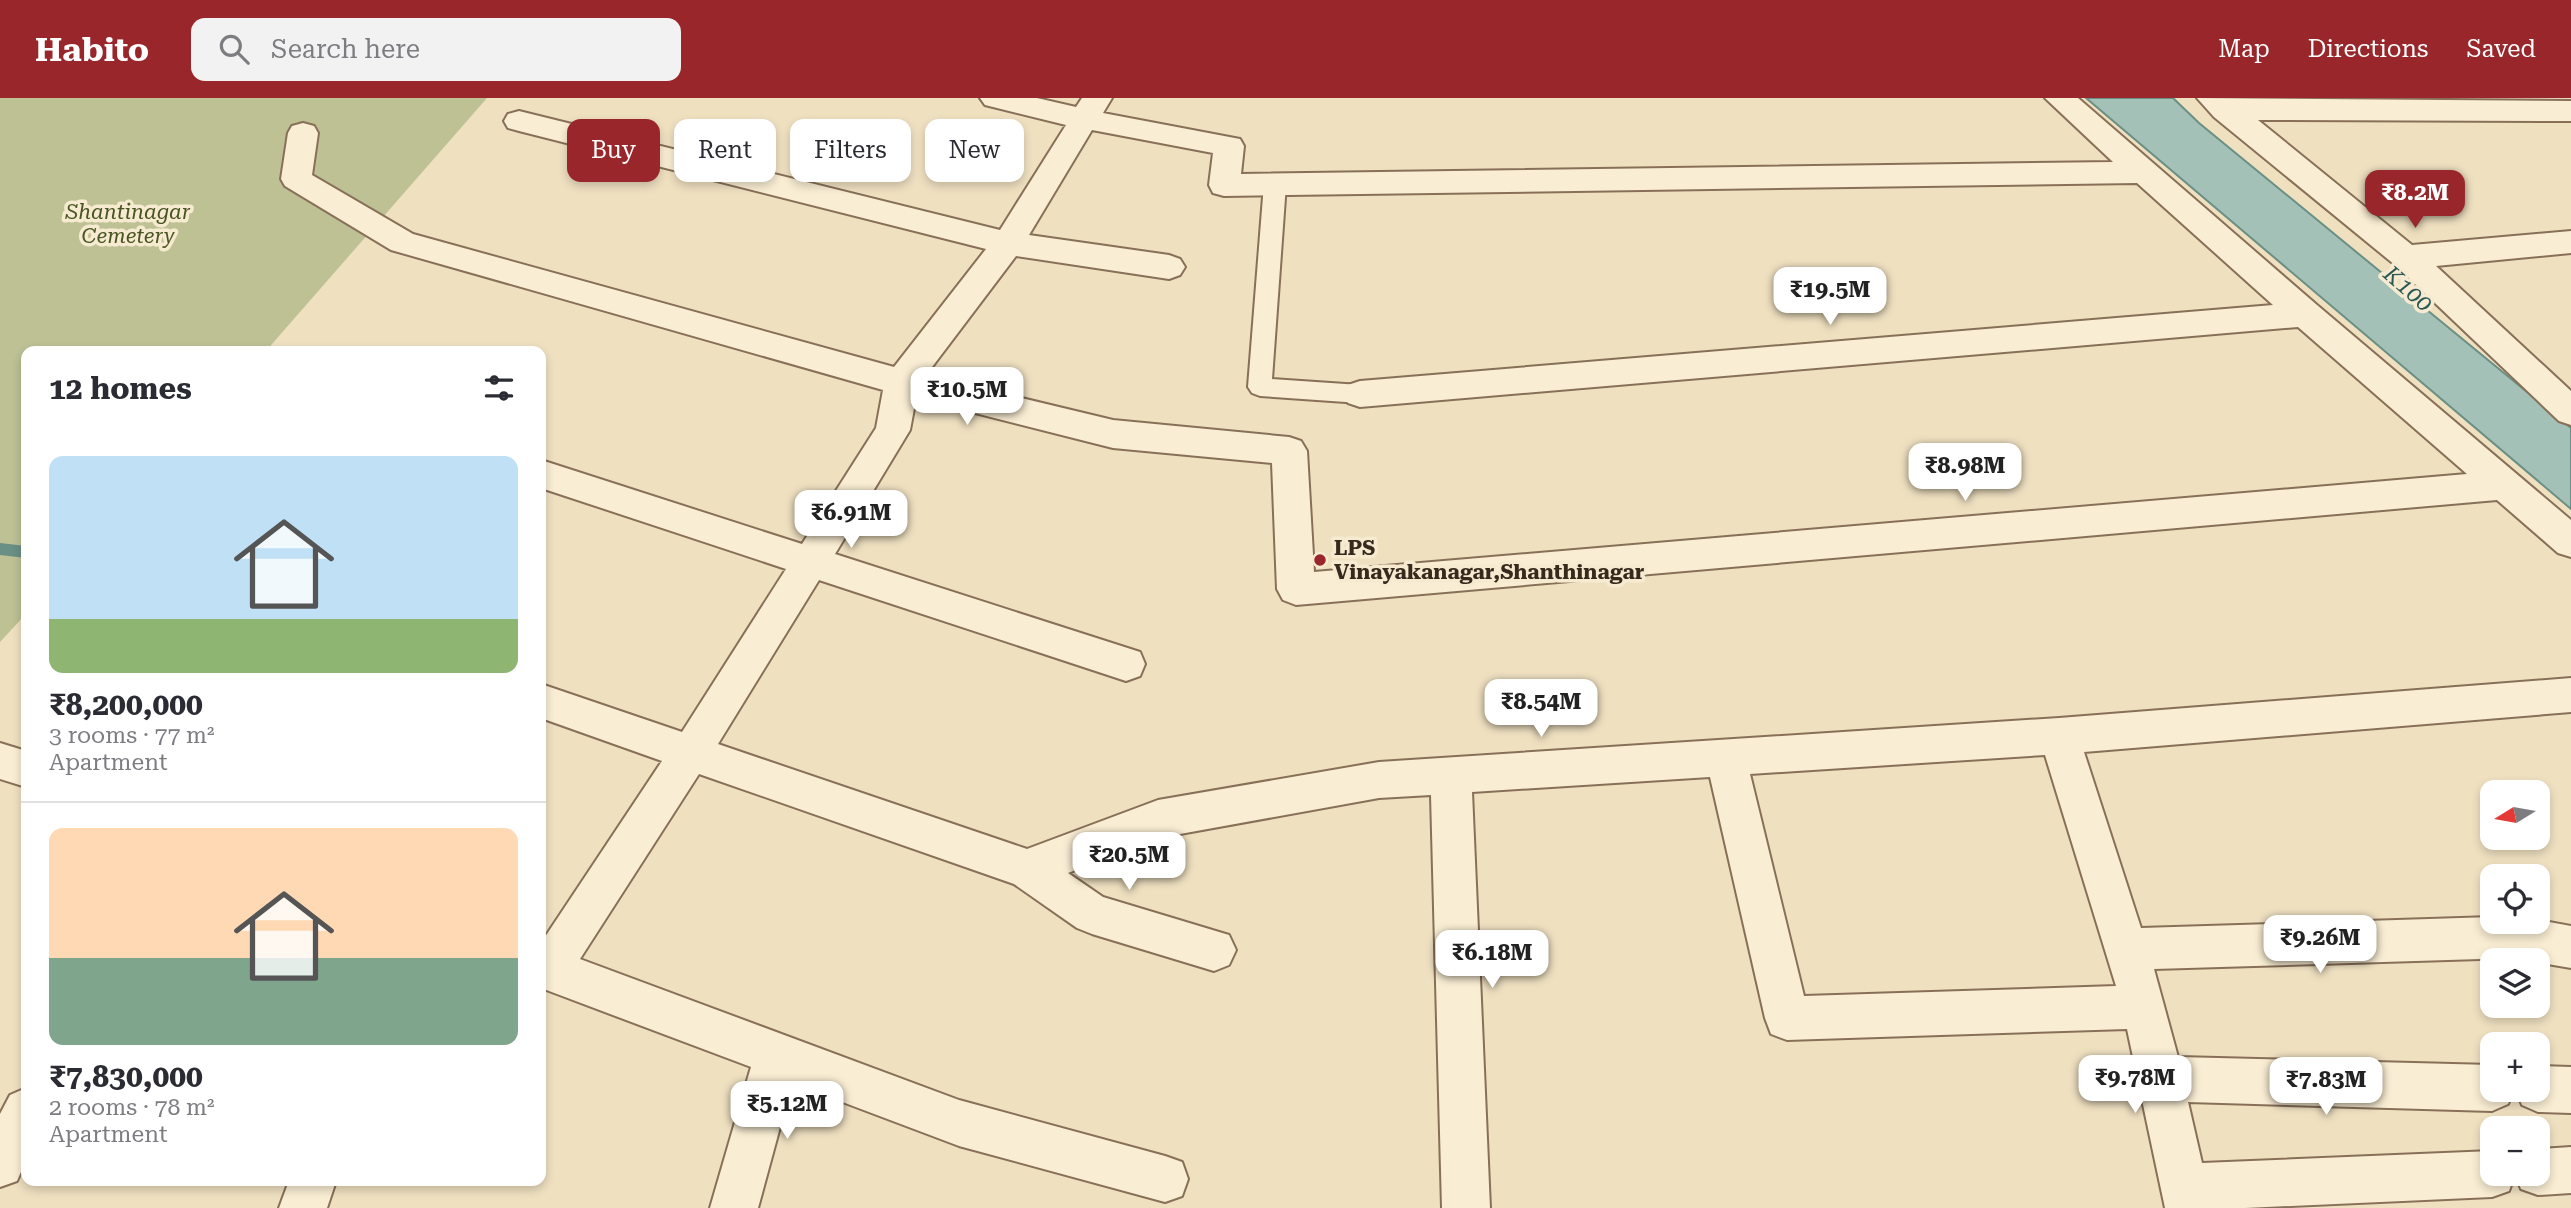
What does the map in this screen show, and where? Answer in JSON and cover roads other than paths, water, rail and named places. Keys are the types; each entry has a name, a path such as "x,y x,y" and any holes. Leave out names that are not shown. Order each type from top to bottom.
{"street":[{"path":"995,98 1091,109 1229,146 1224,185 2146,172"},
{"path":"2060,98 2305,314 2571,542"},
{"path":"2219,104 2571,111"},
{"path":"2219,104 2406,257 2571,412"},
{"path":"546,965 691,752 893,430 902,382 1008,243 1091,109"},
{"path":"519,121 1008,243 1169,267"},
{"path":"303,133 296,178 402,242 902,382 1114,434 1289,451 1296,589 2503,485"},
{"path":"2406,257 2571,242"},
{"path":"1360,394 2305,314"},
{"path":"546,476 1125,664"},
{"path":"1027,869 1158,819 1379,780 2059,736 2571,695"},
{"path":"546,703 1027,869 1093,914 1214,950"},
{"path":"2059,736 2144,1007 2187,1198 2480,1175"},
{"path":"1726,757 1787,1017 2144,1007"},
{"path":"0,761 21,767"},
{"path":"1451,776 1466,1208"},
{"path":"2126,949 2513,937 2571,947"},
{"path":"546,969 958,1123 1165,1179"},
{"path":"734,1208 777,1055"},
{"path":"2161,1079 2480,1088"},
{"path":"2550,1089 2571,1090"},
{"path":"0,1164 21,1121"},
{"path":"2550,1171 2571,1170"},
{"path":"303,1208 311,1186"}],"lane":[{"path":"1275,184 1260,387 1360,394"}],"water":[{"name":"K100","path":"2086,98 2173,98 2199,123 2571,428 2571,509"}],"waterway":[{"path":"0,549 21,551"}],"place":[{"name":"LPS Vinayakanagar,Shanthinagar","path":"1320,560"}],"park label":[{"name":"Shantinagar Cemetery","path":"128,224"}]}
